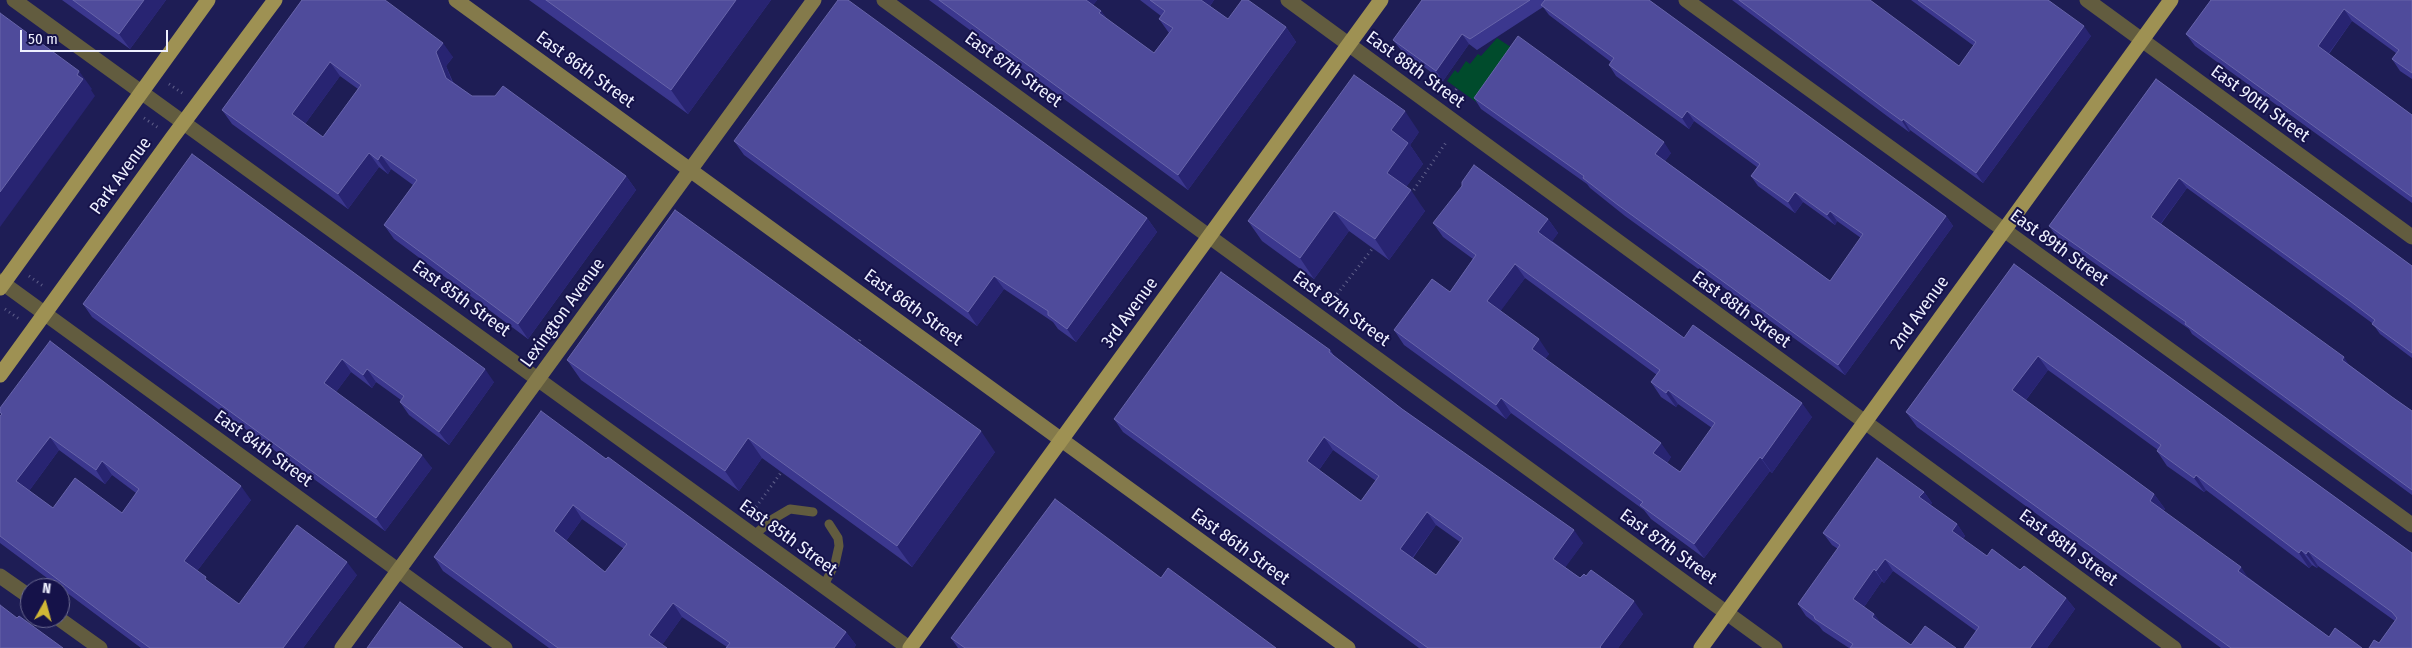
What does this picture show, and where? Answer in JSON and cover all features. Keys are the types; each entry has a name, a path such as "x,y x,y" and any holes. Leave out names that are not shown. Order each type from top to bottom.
{"main road":[{"name":"Park Avenue","path":"1,284 208,0"},
{"name":"Park Avenue","path":"0,375 275,0"},
{"name":"East 86th Street","path":"456,0 1348,648"},
{"name":"Lexington Avenue","path":"342,648 814,0"},
{"name":"3rd Avenue","path":"910,648 1381,0"},
{"name":"2nd Avenue","path":"1701,648 2171,0"}],"street":[{"name":"East 85th Street","path":"14,0 539,378 823,587 910,648"},
{"name":"East 87th Street","path":"884,0 1775,648"},
{"name":"East 88th Street","path":"1288,0 2174,648"},
{"name":"East 89th Street","path":"1686,0 2412,525"},
{"name":"East 90th Street","path":"2086,0 2412,238"},
{"name":"East 84th Street","path":"1,284 505,648"},
{"path":"0,576 20,591"},
{"path":"70,627 100,648"}],"lane":[{"path":"753,536 773,519 790,509 813,512"},
{"path":"823,587 835,564 839,546 838,538 829,524"}],"path":[{"path":"169,84 185,95"},
{"path":"1453,94 1457,88"},
{"path":"144,118 161,130"},
{"path":"1408,198 1447,141"},
{"path":"1334,298 1373,248"},
{"path":"28,275 44,286"},
{"path":"5,309 20,320"},
{"path":"854,349 861,338"},
{"path":"756,507 784,468"}],"green space":[{"path":"1497,38 1517,51 1479,104 1447,81 1455,70 1458,73 1466,61 1470,64 1478,54 1481,56"}],"building":[{"path":"73,0 144,0 119,34"},
{"path":"302,0 385,0 443,43 436,52 446,78 472,96 495,96 503,86 626,176 518,324 384,225 417,180 381,155 378,160 369,153 338,194 222,110","holes":["330,62 361,85 323,137 292,114"]},
{"path":"546,0 736,0 671,90"},
{"path":"838,0 848,0 1147,218 1067,329 1048,315 1048,311 994,276 968,312 734,141"},
{"path":"939,0 1086,0 1101,11 1099,13 1154,53 1173,28 1159,19 1165,11 1150,0 1201,0 1228,19 1242,0 1248,0 1286,27 1178,175"},
{"path":"1422,0 1530,0 1470,39 1462,34 1436,71 1393,40"},
{"path":"1545,0 1649,0 1946,216 1838,365 1618,205 1583,178 1584,176 1474,98 1518,36 1664,142 1655,154 1830,281 1863,234 1830,211 1827,215 1795,192 1788,202 1751,176 1760,164 1687,111 1682,118 1609,65 1614,58 1541,5"},
{"path":"1739,0 1870,0 1959,66 1976,42 1918,0 2048,0 2084,26 1976,173 1903,119 1902,121 1884,108"},
{"path":"2211,0 2412,0 2412,73 2392,59 2399,50 2344,9 2318,46 2412,115 2412,197 2186,34"},
{"path":"0,13 79,71 77,75 83,79 0,192"},
{"path":"1354,75 1405,111 1391,130 1408,143 1387,173 1411,190 1375,239 1334,211 1300,258 1248,221"},
{"path":"2156,79 2412,266 2412,353 2372,324 2375,320 2350,301 2179,178 2151,217 2344,357 2342,360 2412,411 2412,490 2185,324 2186,322 2049,226"},
{"path":"192,154 485,369 439,432 400,402 404,396 367,369 363,375 342,359 324,383 422,455 376,518 83,304"},
{"path":"1474,165 1548,219 1538,232 1684,338 1693,325 1802,403 1762,459 1760,457 1694,544 1640,505 1643,502 1501,398 1496,405 1394,330 1432,279 1450,292 1476,255 1433,223 1462,186 1462,182","holes":["1515,264 1660,370 1651,382 1666,393 1668,390 1715,423 1680,472 1653,453 1661,443 1532,349 1539,339 1487,301"]},
{"path":"675,210 981,431 897,546 748,438 725,471 567,360"},
{"path":"2014,264 2412,553 2412,648 2369,648 2374,640 2379,643 2397,618 2392,612 2308,551 2306,554 2301,550 2299,553 2196,475 2194,478 2157,451 2161,445 2038,356 2012,390 2154,494 2150,501 2241,567 2238,571 2329,637 2335,628 2362,648 2231,648 1906,412"},
{"path":"1221,272 1330,350 1329,352 1402,409 1574,530 1553,559 1580,578 1584,574 1586,576 1591,570 1634,601 1601,648 1428,648 1114,419","holes":["1324,437 1379,476 1361,501 1307,461","1427,512 1463,538 1436,575 1400,549"]},
{"path":"50,341 241,486 184,561 206,577 205,579 239,604 297,525 347,562 283,648 150,648 70,589 70,578 56,578 0,536 0,416 2,414 0,408","holes":["50,437 96,470 102,461 139,489 122,513 75,478 53,508 16,481"]},
{"path":"541,411 606,459 608,457 846,632 834,648 726,648 730,643 673,603 649,635 667,648 558,648 434,557","holes":["573,505 627,544 605,572 554,531"]},
{"path":"1877,458 1924,492 1919,497 1957,524 1952,531 1987,556 1992,549 2020,570 2024,566 2066,598 2030,648 1964,648 1979,627 1885,559 1876,571 1874,569 1853,599 1874,614 1872,617 1911,645 1925,626 1956,648 1850,648 1853,644 1815,619 1814,616 1798,604 1840,545 1823,533"},
{"path":"1055,499 1161,578 1168,568 1276,648 965,648 951,638"},
{"path":"400,602 463,648 367,648"},
{"path":"0,605 17,618 20,617 20,628 36,628 63,648 0,648"}]}
